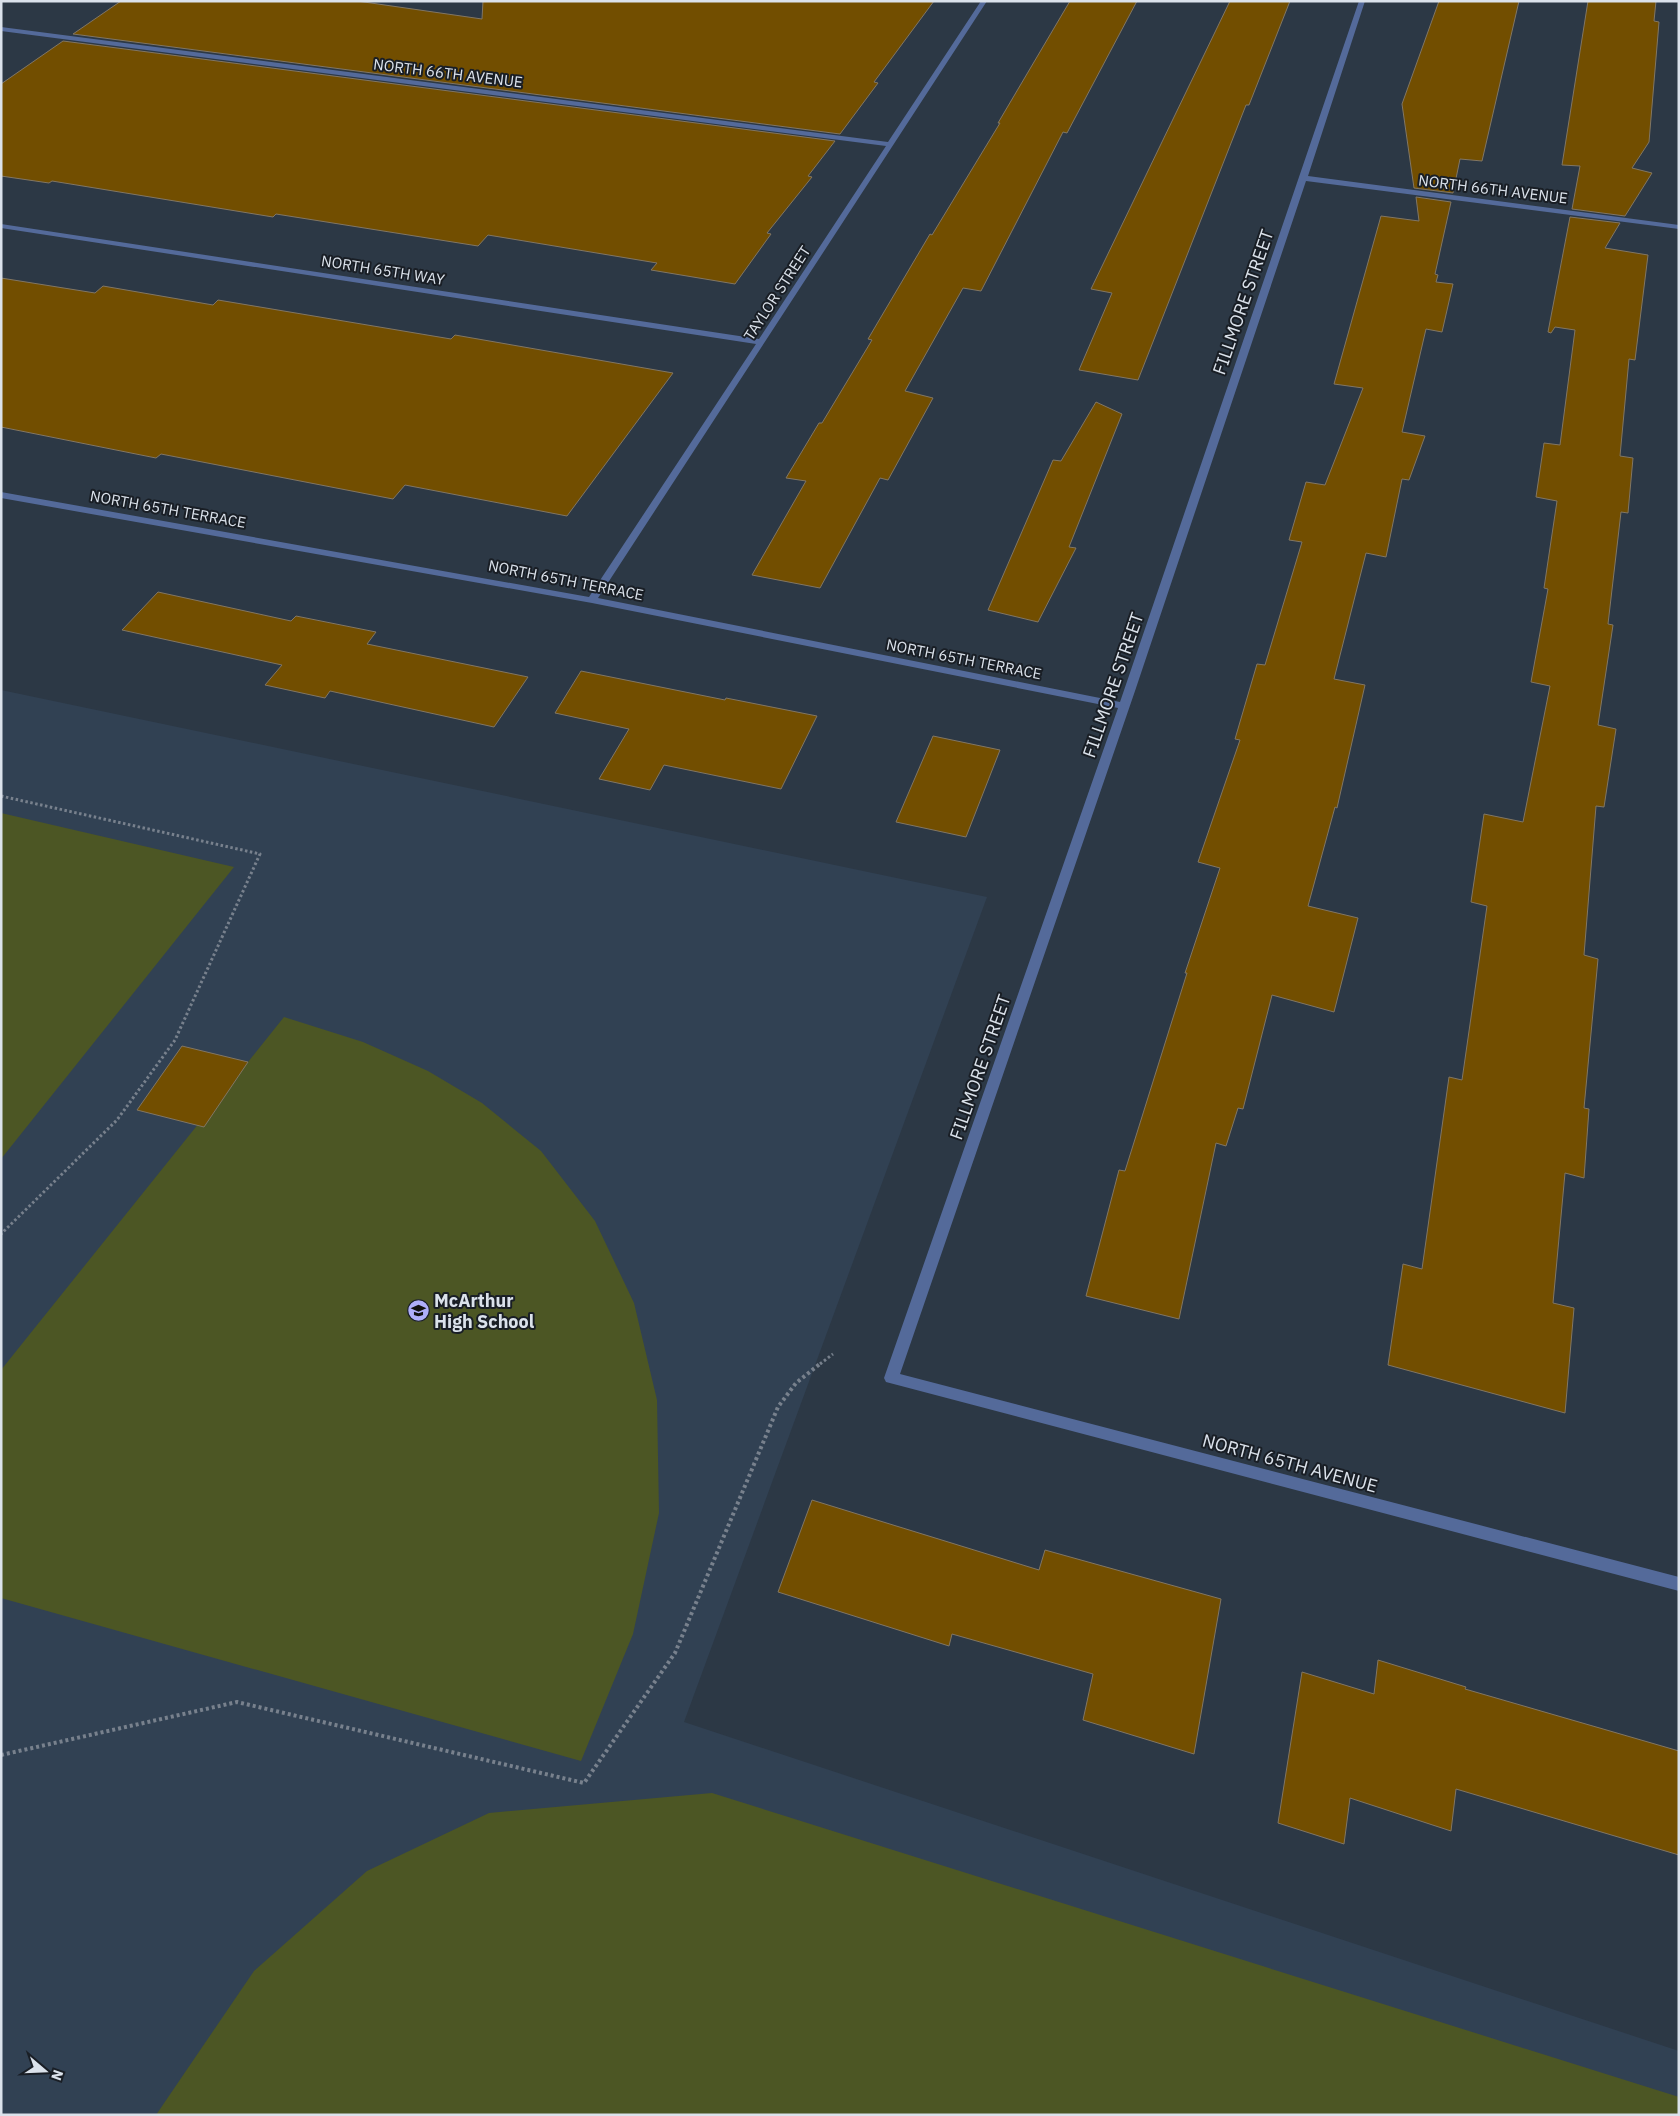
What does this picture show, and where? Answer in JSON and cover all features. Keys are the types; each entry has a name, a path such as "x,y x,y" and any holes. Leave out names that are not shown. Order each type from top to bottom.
{"street":[{"name":"TAYLOR STREET","path":"592,600 984,1"},
{"name":"FILLMORE STREET","path":"891,1378 1124,706 1304,178 1362,1"},
{"name":"NORTH 66TH AVENUE","path":"1,29 890,144"},
{"name":"NORTH 66TH AVENUE","path":"1304,178 1679,227"},
{"name":"NORTH 65TH WAY","path":"1,226 761,342"},
{"name":"NORTH 65TH TERRACE","path":"1,494 592,600 1124,706"},
{"name":"NORTH 65TH AVENUE","path":"891,1378 1679,1584"}],"path":[{"path":"1,796 260,854 175,1040 117,1120 1,1234"},
{"path":"1,1755 236,1702 584,1782 675,1653 778,1407 796,1383 833,1354"}],"shaded area":[{"name":"McArthur High School","path":"1,690 987,897 684,1722 1679,2051 1679,2115 1,2115"}],"green space":[{"path":"1,813 234,867 1,1159"},
{"path":"284,1017 363,1042 428,1071 482,1103 541,1151 595,1221 634,1303 657,1400 659,1513 633,1634 581,1761 1,1598 1,1370"},
{"path":"712,1793 1679,2097 1679,2115 156,2115 254,1971 367,1871 489,1813"}],"building":[{"path":"121,1 357,1 482,19 483,1 934,1 874,82 878,83 840,134 73,34"},
{"path":"1070,1 1137,1 1067,133 1063,132 981,291 963,288 905,391 933,398 888,480 880,478 820,588 752,575 806,481 786,478 872,340 868,339 930,234 932,235 1000,123 998,123"},
{"path":"1230,1 1290,1 1249,105 1246,105 1138,380 1079,370 1112,293 1091,289"},
{"path":"1439,1 1519,1 1482,161 1460,159 1453,193 1414,188 1402,104"},
{"path":"1588,1 1656,1 1654,21 1659,22 1649,142 1632,168 1652,173 1625,216 1572,209 1580,166 1562,165"},
{"path":"63,41 835,141 808,176 812,177 767,233 771,234 735,284 651,270 657,263 488,235 478,246 276,214 273,217 52,181 49,183 1,176 1,84"},
{"path":"1416,197 1451,202 1435,274 1438,275 1436,282 1453,284 1442,332 1426,329 1402,432 1425,436 1409,480 1402,479 1386,557 1366,553 1334,679 1365,685 1337,808 1335,807 1308,906 1358,918 1334,1012 1272,995 1243,1109 1238,1108 1226,1146 1216,1143 1179,1319 1086,1296 1119,1170 1125,1171 1187,973 1185,973 1220,868 1198,862 1240,740 1235,739 1257,664 1265,665 1302,542 1289,540 1306,482 1325,485 1363,388 1334,384 1381,216 1419,221"},
{"path":"1570,217 1620,223 1605,248 1648,255 1635,360 1629,359 1620,456 1633,458 1628,513 1621,512 1608,624 1613,625 1598,725 1616,729 1604,807 1596,806 1584,955 1598,959 1584,1108 1589,1109 1584,1178 1565,1173 1553,1303 1574,1308 1565,1413 1388,1365 1403,1264 1422,1269 1449,1077 1462,1080 1487,906 1471,902 1484,814 1523,822 1550,686 1531,682 1548,589 1544,588 1557,501 1536,497 1544,443 1560,445 1575,330 1555,327 1551,333 1548,332"},
{"path":"1,278 95,293 103,286 213,305 218,300 451,339 455,335 673,373 567,516 405,485 393,499 161,454 156,458 1,427"},
{"path":"1096,402 1122,414 1069,547 1076,548 1038,622 988,610 1053,460 1061,461"},
{"path":"158,592 291,621 296,616 376,632 367,644 528,677 494,727 330,691 325,698 265,685 282,665 122,630"},
{"path":"581,671 725,700 726,698 817,716 781,789 664,765 650,790 599,779 629,729 555,713"},
{"path":"933,736 1000,750 966,837 896,822"},
{"path":"182,1046 248,1062 204,1127 137,1110"},
{"path":"812,1500 1039,1570 1045,1550 1221,1599 1194,1754 1083,1720 1093,1674 952,1634 949,1646 778,1592"},
{"path":"1378,1660 1466,1687 1465,1689 1679,1751 1679,1855 1456,1789 1451,1831 1350,1798 1344,1844 1278,1823 1302,1672 1374,1694"}],"place":[{"name":"McArthur High School","path":"418,1310"}]}
